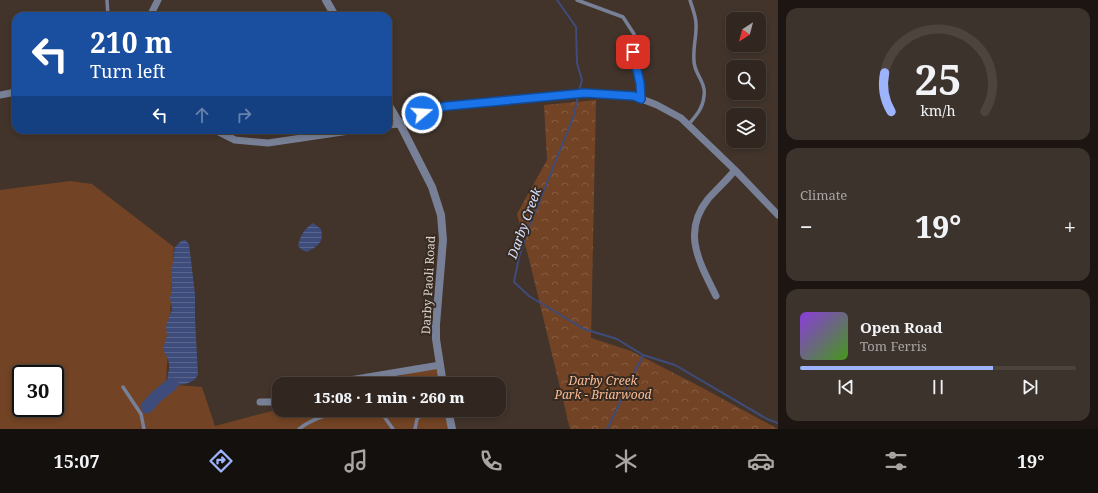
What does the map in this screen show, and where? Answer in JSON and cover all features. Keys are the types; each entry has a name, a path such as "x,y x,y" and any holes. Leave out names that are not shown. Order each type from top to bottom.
{"street":[{"path":"152,12 158,0"},
{"path":"326,0 333,12"},
{"path":"0,94 12,92"},
{"path":"392,125 400,124 434,108 448,106 585,93 634,96 657,105 681,118 735,170 778,215"},
{"name":"Darby Paoli Road","path":"392,111 432,187 441,215 443,240 436,339 442,377"},
{"path":"223,134 235,140 268,143 329,134"},
{"path":"716,296 695,246 694,230 698,214 735,170"},
{"path":"368,377 440,365"},
{"path":"260,402 272,402"},
{"path":"449,417 452,429"}],"lane":[{"path":"108,0 108,12"},
{"path":"577,0 623,17 634,34 633,52 640,83 641,99"},
{"path":"688,125 697,115 702,106 705,95 704,87 695,66 694,38 696,23 690,0"},
{"path":"123,387 141,414 144,429"},
{"path":"299,429 322,417"},
{"path":"384,417 392,429"},
{"path":"415,429 417,419 419,417"}],"green space":[{"name":"Darby Creek Park - Briarwood","path":"596,100 591,338 631,351 778,429 570,429 517,214 547,160 544,105"},
{"path":"70,181 92,184 174,247 166,384 202,387 215,426 272,411 272,417 449,417 452,429 0,429 0,190"},
{"path":"440,365 442,377 396,377"}],"water":[{"path":"313,223 321,229 322,238 317,246 307,252 298,246 303,233"},
{"path":"185,240 189,244 195,294 198,375 189,383 180,385 168,382 169,363 163,349 167,336 166,326 172,309 170,298 175,247 181,241"}],"waterway":[{"name":"Darby Creek","path":"557,0 576,27 577,63 582,80 579,91"},
{"name":"Darby Creek","path":"578,96 574,115 528,230 519,257 514,282 529,296 584,329 617,339 643,355 675,365 767,419 778,423"},
{"path":"607,429 643,355"},
{"path":"147,407 156,397 172,384"}],"route":[{"path":"422,113 434,108 448,106 585,93 634,96 641,99 637,63 633,52"}]}
